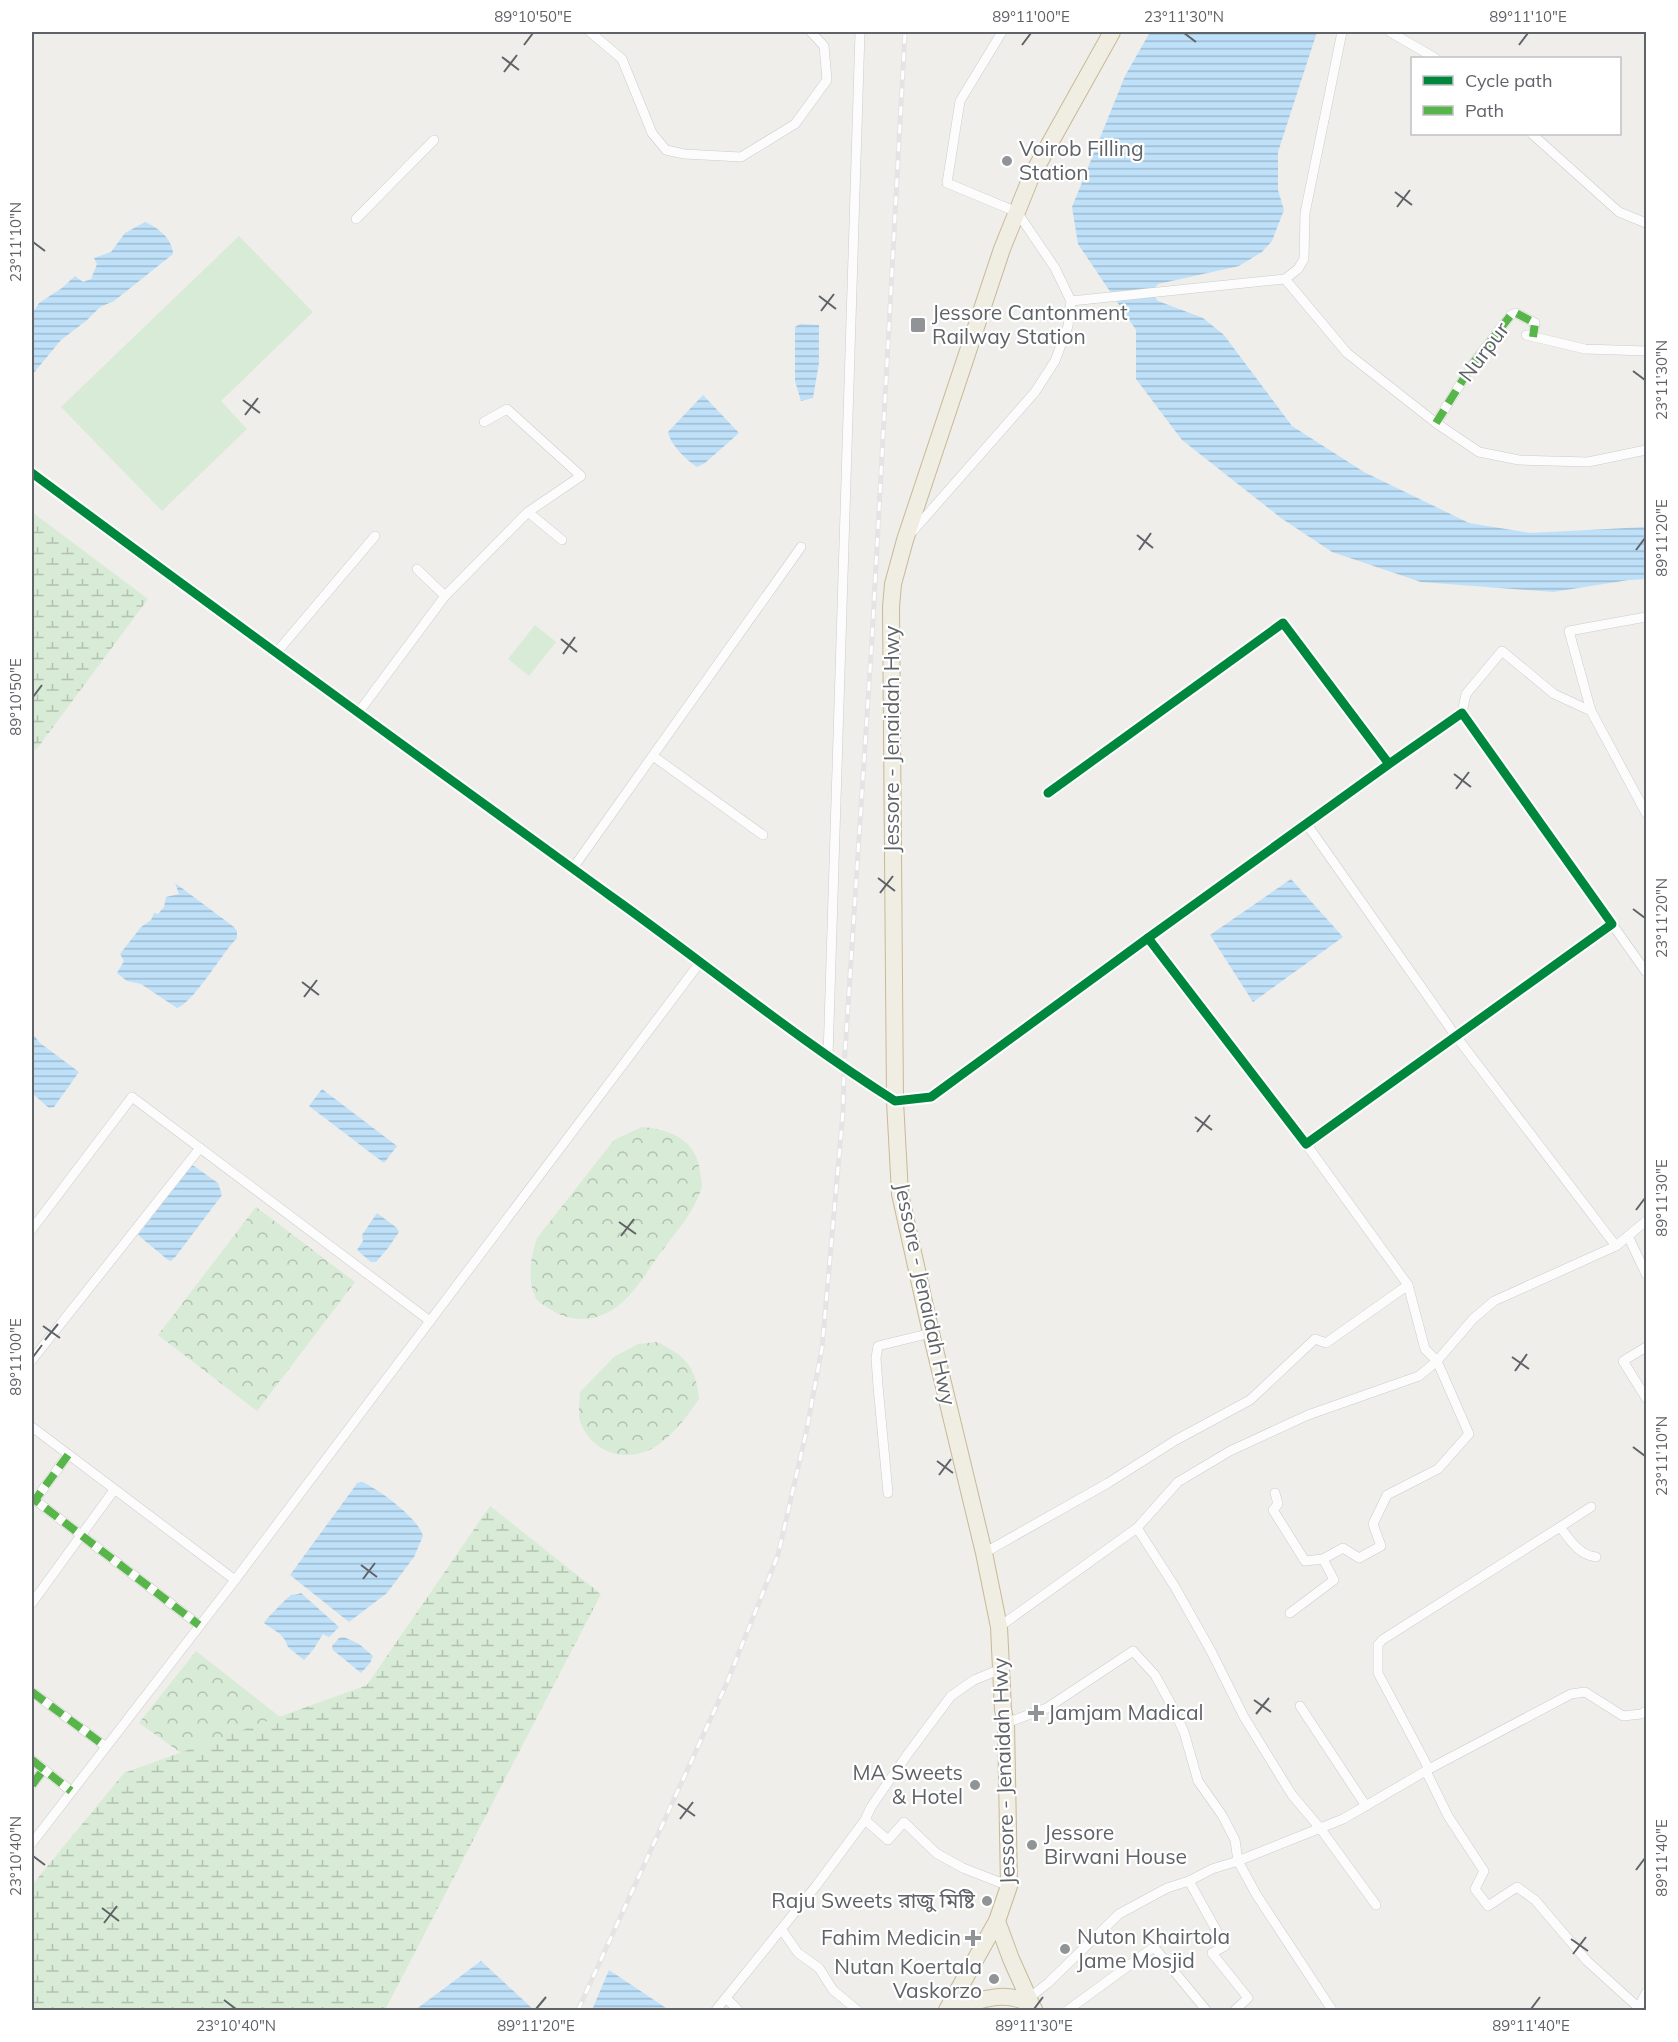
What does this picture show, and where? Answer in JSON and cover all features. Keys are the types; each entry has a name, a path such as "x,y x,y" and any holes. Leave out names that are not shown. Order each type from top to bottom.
{"highway":[{"name":"Jessore - Jenaidah Hwy","path":"947,2010 997,1921 1009,1886 1006,1723 1003,1710 999,1627 984,1553 900,1194 895,1101 891,607 893,584 905,540 1002,249 1031,177 1112,32"},
{"path":"997,1921 1032,2006"},
{"path":"957,2010 976,2002 1006,1996 1018,1998 1032,2006"}],"street":[{"path":"590,32 622,59 652,133 666,150 684,154 741,157 795,124 827,80 824,46 811,32"},
{"path":"828,1057 860,32"},
{"path":"905,540 1035,392 1055,361 1068,326 1071,300 1055,268 1017,212 947,183 960,101 1002,32"},
{"path":"1071,300 1285,279 1299,269 1304,259 1305,213 1342,32"},
{"path":"1390,32 1432,57"},
{"path":"1533,135 1619,212 1647,223"},
{"path":"356,219 434,140"},
{"path":"1285,279 1347,353 1436,423 1479,452 1519,460 1588,462 1647,450"},
{"name":"Nurpur","path":"1436,423 1474,362 1511,315 1516,313 1535,323 1529,336 1585,349 1647,351"},
{"path":"358,713 445,596 528,512 581,476 507,409 484,422"},
{"path":"32,473 701,961 828,1057 895,1101 931,1097 1306,823 1462,714 1466,694 1502,651 1554,694 1591,711"},
{"path":"528,512 562,540"},
{"path":"276,653 375,536"},
{"path":"573,868 801,547"},
{"path":"417,569 445,596"},
{"path":"1647,617 1569,631 1591,711 1647,813"},
{"path":"1048,793 1283,623 1389,764"},
{"path":"1462,714 1647,972"},
{"path":"653,756 763,835"},
{"path":"1306,823 1455,1035 1616,1246"},
{"path":"1306,1144 1612,924"},
{"path":"1148,938 1306,1144 1408,1285 1425,1348 1437,1361 1469,1434 1438,1469 1387,1495 1373,1524 1381,1546 1359,1558 1343,1548 1323,1559 1305,1561 1273,1510 1278,1504 1275,1494"},
{"path":"32,1843 235,1580 701,961"},
{"path":"32,1229 132,1097 429,1321"},
{"path":"32,1360 200,1148"},
{"path":"999,1627 1137,1528 1178,1482 1230,1451 1308,1415 1419,1376 1437,1361 1473,1319 1494,1301 1616,1246 1647,1221"},
{"path":"1628,1236 1647,1274"},
{"path":"984,1553 1108,1483 1176,1440 1250,1400 1315,1339 1326,1343 1408,1285"},
{"path":"888,1493 876,1358 878,1346 931,1333"},
{"path":"1647,1347 1623,1361 1647,1398"},
{"path":"32,1427 235,1580"},
{"path":"68,1455 35,1500 200,1625"},
{"path":"32,1603 114,1490"},
{"path":"1591,1507 1382,1640 1378,1645 1378,1673 1448,1816 1484,1871 1475,1888 1488,1906 1517,1887 1535,1900 1587,1961 1638,2009 1647,1993"},
{"path":"1560,1527 1582,1553 1596,1557"},
{"path":"1137,1528 1175,1587 1244,1717 1292,1795 1320,1828 1376,1905"},
{"path":"1290,1612 1334,1580 1323,1559"},
{"path":"1006,1723 1047,1708 1133,1651 1155,1675 1172,1706 1184,1732 1198,1781 1215,1804 1230,1832 1238,1861 1256,1894 1332,2010"},
{"path":"716,2010 782,1930 865,1820 901,1764 951,1696 974,1680 1001,1669"},
{"path":"32,1692 105,1746"},
{"path":"1032,2006 1048,1983 1119,1914 1167,1888 1343,1819 1427,1770 1578,1692 1585,1692 1623,1716 1647,1711"},
{"path":"1300,1706 1366,1806"},
{"path":"32,1760 71,1791"},
{"path":"32,1785 44,1769"},
{"path":"865,1820 888,1840 904,1822 936,1853 963,1868 1009,1886"},
{"path":"1189,1881 1225,1946 1212,1953 1248,1998 1235,2010"},
{"path":"782,1930 798,1953 819,1968 833,1990 857,2010"},
{"path":"1068,2010 1154,1947 1206,2010"},
{"path":"726,1998 738,2010"}],"green space":[{"path":"239,236 313,312 221,401 247,429 162,511 61,407"},
{"path":"32,512 148,599 36,750 32,747"},
{"path":"535,625 556,642 529,676 508,659"},
{"path":"642,1127 662,1130 688,1144 698,1161 702,1183 698,1199 683,1224 638,1285 619,1305 604,1314 586,1319 560,1314 538,1301 534,1293 531,1269 537,1238 614,1140"},
{"path":"256,1207 355,1282 257,1411 158,1335"},
{"path":"657,1342 675,1352 688,1364 698,1388 699,1399 673,1432 651,1449 628,1455 606,1450 596,1444 581,1424 580,1392 614,1357 638,1344"},
{"path":"490,1506 601,1594 385,2010 32,2010 32,1885 124,1773 367,1685"},
{"path":"196,1651 299,1732 254,1805 139,1723"}],"water":[{"path":"1150,32 1317,32 1278,152 1278,190 1284,210 1272,241 1262,252 1239,266 1158,284 1154,296 1158,301 1203,318 1224,335 1292,426 1364,472 1469,523 1530,533 1646,527 1646,579 1553,592 1421,582 1332,552 1281,518 1182,440 1136,379 1136,330 1078,244 1072,207 1125,76"},
{"path":"145,222 164,234 173,254 114,301 100,307 61,340 32,375 32,314 39,303 62,288 75,276 83,282 91,279 97,264 94,258 111,252 125,233"},
{"path":"800,324 819,325 819,363 813,398 801,401 795,381 795,327"},
{"path":"703,395 739,433 705,463 697,467 679,451 668,432"},
{"path":"1291,879 1343,937 1253,1002 1210,935"},
{"path":"175,883 237,931 237,938 200,987 177,1008 141,984 127,981 117,973 124,961 120,954 141,927 151,920 154,913 158,914 164,907 166,897 179,894"},
{"path":"32,1033 40,1043 79,1072 54,1107 49,1108 32,1093"},
{"path":"322,1089 397,1146 384,1163 309,1106"},
{"path":"191,1166 218,1183 222,1195 171,1261 138,1235"},
{"path":"377,1213 399,1232 376,1262 371,1262 357,1250 363,1241 362,1235"},
{"path":"362,1482 397,1505 414,1521 423,1536 414,1557 387,1593 349,1622 290,1575 357,1483"},
{"path":"301,1593 339,1627 329,1637 323,1634 304,1660 288,1647 280,1634 264,1623 291,1595"},
{"path":"344,1637 359,1644 373,1656 361,1673 333,1650 332,1646 339,1638"},
{"path":"481,1961 534,2010 415,2010"},
{"path":"609,1970 669,2010 592,2010"}],"railway":[{"path":"578,2010 726,1685 778,1555 806,1433 822,1348 843,1112 872,639 905,32"}],"marked path":[{"path":"1436,423 1474,362 1511,315 1516,313 1535,323 1533,337"},
{"path":"68,1455 35,1500 199,1625"},
{"path":"32,1692 105,1746"},
{"path":"32,1760 71,1791"},
{"path":"32,1785 44,1769"}],"cycle path":[{"path":"32,473 787,1027 895,1101 931,1097 1148,938"},
{"path":"1048,793 1283,623 1389,764 1148,938 1306,1144 1612,924 1462,713 1389,764"}],"place":[{"name":"Voirob Filling Station","path":"1007,161"},
{"name":"Jessore Cantonment Railway Station","path":"918,325"},
{"name":"Jamjam Madical","path":"1036,1713"},
{"name":"MA Sweets & Hotel","path":"975,1785"},
{"name":"Jessore Birwani House","path":"1032,1845"},
{"name":"Raju Sweets রাজু মিষ্টি","path":"987,1901"},
{"name":"Fahim Medicin","path":"973,1938"},
{"name":"Nuton Khairtola Jame Mosjid","path":"1065,1949"},
{"name":"Nutan Koertala Vaskorzo","path":"994,1979"}]}
